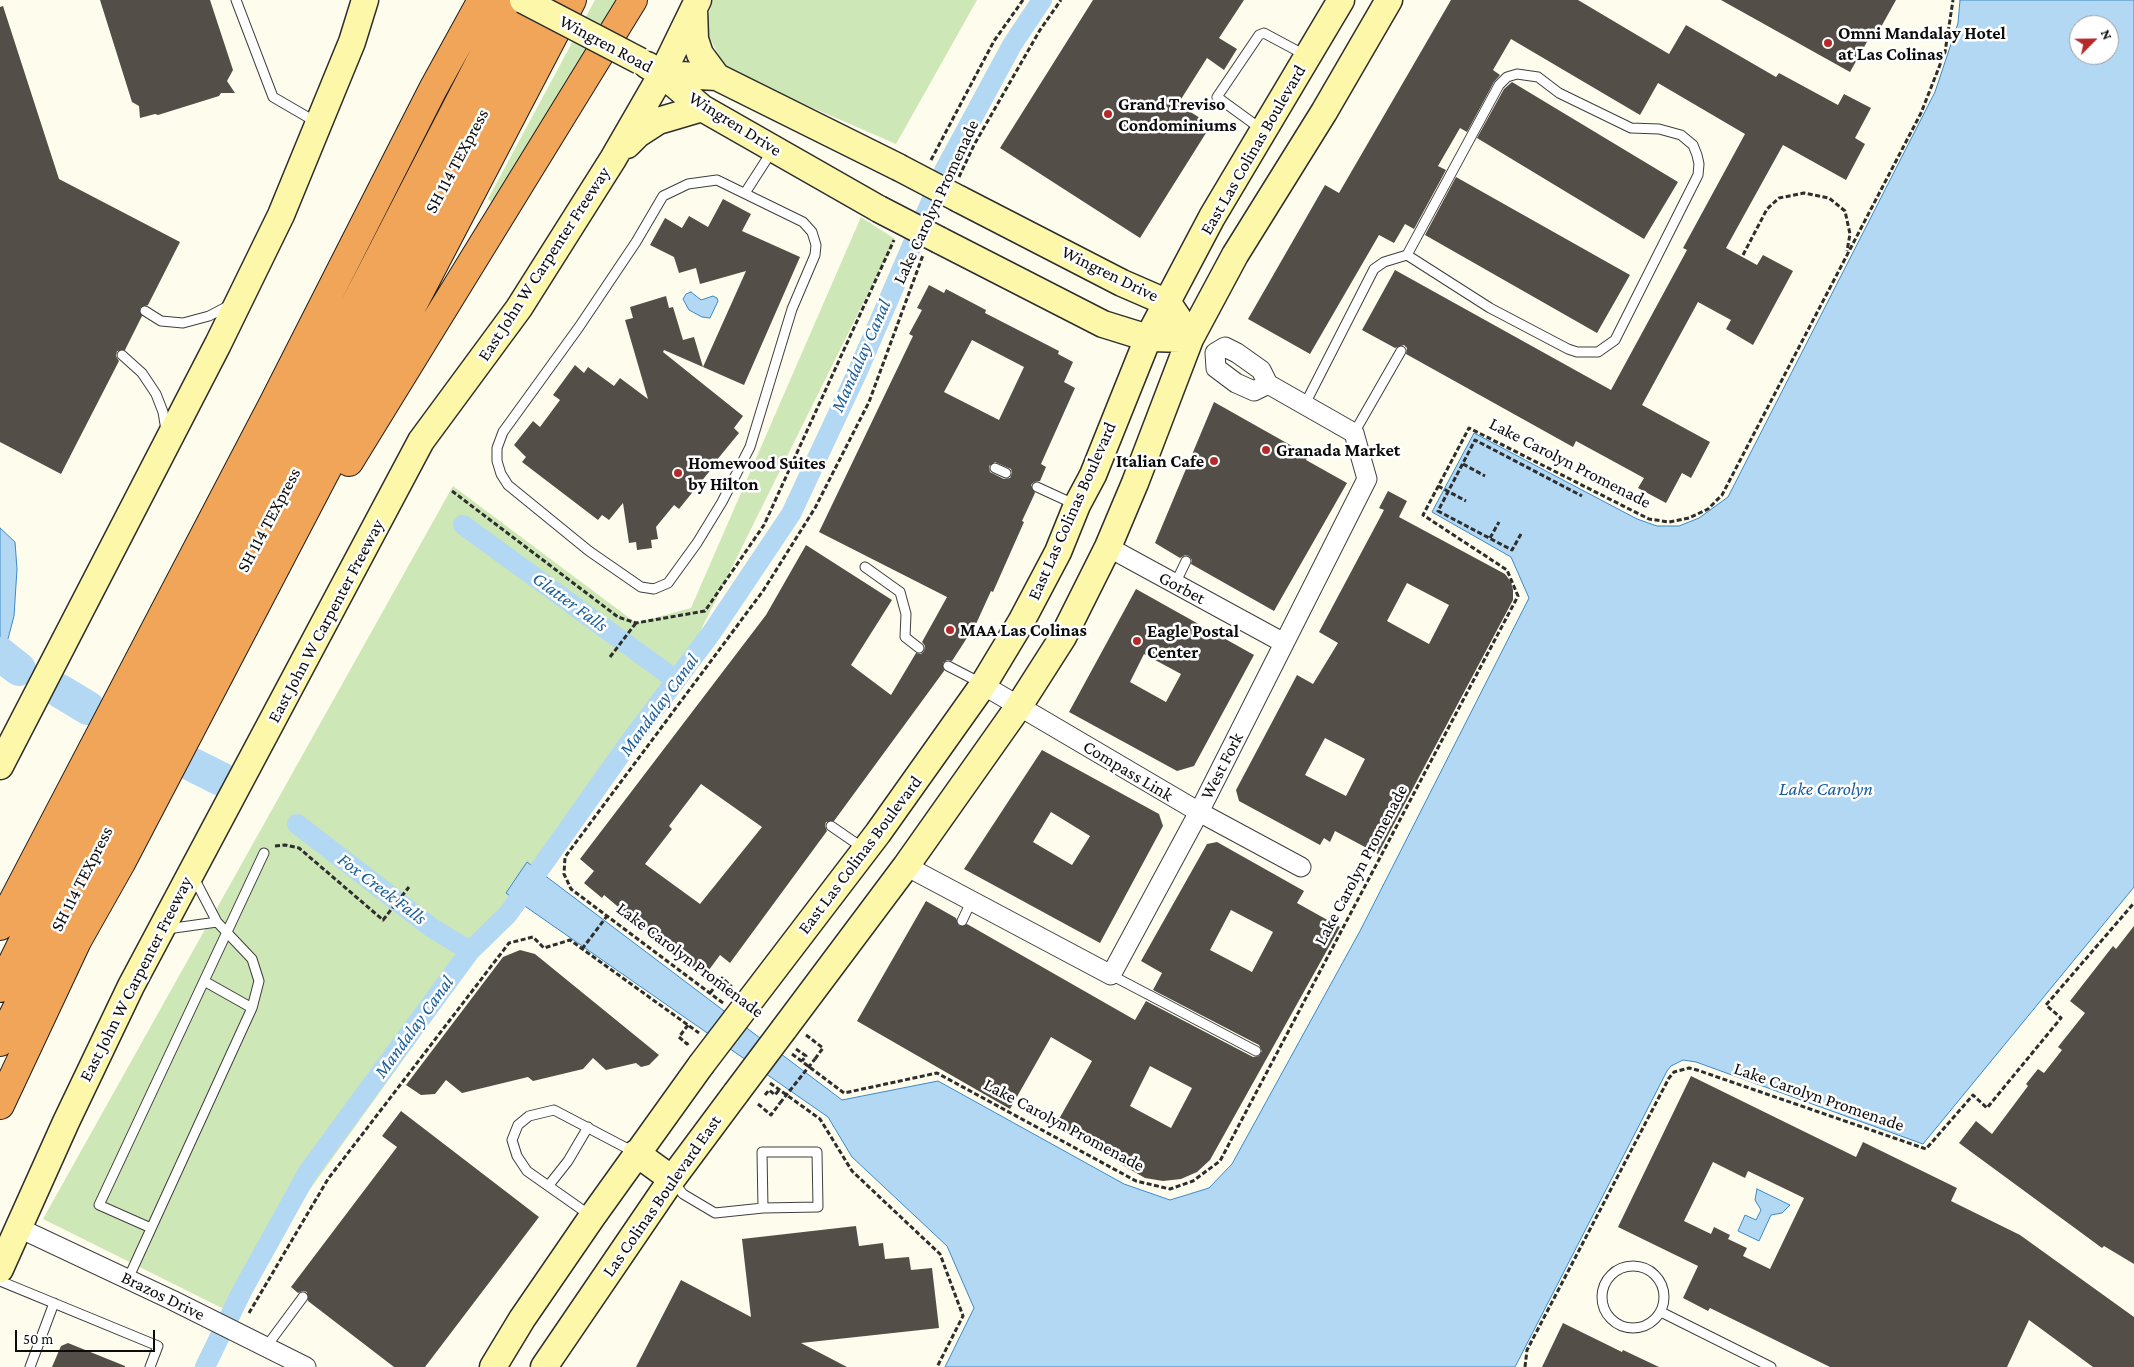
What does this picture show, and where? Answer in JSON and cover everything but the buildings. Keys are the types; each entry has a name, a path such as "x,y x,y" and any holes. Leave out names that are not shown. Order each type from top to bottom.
{"highway":[{"path":"0,926 274,402 433,89 482,0"},
{"name":"SH 114 TEXpress","path":"0,988 60,866 299,413 512,0"},
{"name":"SH 114 TEXpress","path":"0,1042 84,874 542,0"},
{"path":"0,1105 77,941 121,863 572,0"},
{"path":"294,531 326,498 633,0"}],"main road":[{"path":"0,766 281,215 352,42 365,0"},
{"name":"Wingren Road","path":"523,0 651,68"},
{"name":"East Las Colinas Boulevard","path":"636,1153 701,1065 737,1003 866,850 983,685 1021,622 1058,552 1077,506 1093,475 1148,338 1212,216 1341,0"},
{"name":"East Las Colinas Boulevard","path":"791,1039 906,866 1020,706 1063,637 1108,547 1135,484 1190,338 1235,255 1324,112 1389,0"},
{"path":"696,4 695,38 700,54 717,78"},
{"name":"East John W Carpenter Freeway","path":"0,1269 17,1227 70,1113 160,930 421,441 519,308 613,159 651,68 696,4"},
{"name":"Wingren Drive","path":"651,68 717,78 898,167 958,189 1122,282 1168,302 1190,338"},
{"name":"Wingren Drive","path":"651,68 702,108 879,209 932,245 1103,324 1148,338 1190,338"},
{"path":"613,159 638,134 658,121 702,108"},
{"name":"Las Colinas Boulevard East","path":"544,1367 672,1179 748,1098 791,1039"},
{"path":"493,1367 513,1333 636,1153 672,1179"}],"street":[{"path":"1190,338 1215,353 1216,368 1236,383 1254,391 1268,384 1354,433"},
{"name":"West Fork","path":"1111,975 1199,812 1367,478 1354,433"},
{"name":"Gorbet","path":"1108,547 1284,643"},
{"name":"Compass Link","path":"983,685 1199,812 1301,867"},
{"path":"906,866 1111,975"},
{"name":"Brazos Drive","path":"17,1227 172,1300 306,1367"}],"lane":[{"path":"236,0 273,97 318,124"},
{"path":"1263,130 1217,97 1259,35 1264,33 1307,56"},
{"path":"1305,404 1374,269 1384,262 1407,255 1499,85 1507,77 1516,74 1538,77 1559,93 1631,128 1659,129 1681,136 1693,145 1697,155 1699,164 1698,175 1615,340 1598,352 1577,352 1568,349 1490,308 1407,255"},
{"path":"745,192 774,148"},
{"path":"717,180 745,192 803,222 812,232 816,245 816,255 792,309 750,447 722,502 697,543 668,583 654,589 641,587 589,551 508,485 501,474 497,462 497,448 502,432 579,327 636,242 663,196 688,184 717,180"},
{"path":"145,311 161,321 183,323 208,316 239,300"},
{"path":"1354,433 1401,351"},
{"path":"122,355 142,373 156,394 164,412 167,440"},
{"path":"995,468 1006,473"},
{"path":"1037,487 1077,506"},
{"path":"1174,584 1186,561"},
{"path":"865,567 900,592 906,608 905,637 919,648"},
{"path":"948,666 983,685"},
{"path":"831,826 866,850"},
{"path":"151,1228 99,1205 264,853"},
{"path":"128,1279 252,1008 260,981 252,959 228,932 216,922 191,871"},
{"path":"962,922 971,902"},
{"path":"160,930 216,922"},
{"path":"1111,975 1256,1051"},
{"path":"204,981 252,1008"},
{"path":"592,1216 527,1171 516,1156 512,1140 518,1125 529,1116 554,1110 636,1153"},
{"path":"548,1185 568,1161 588,1127"},
{"path":"672,1179 683,1194 715,1213 763,1208 818,1207 818,1152 762,1152 763,1208"},
{"path":"1635,1265 1650,1271 1660,1282 1664,1291 1664,1302 1661,1312 1655,1320 1641,1328 1626,1328 1616,1324 1608,1317 1602,1302 1603,1287 1608,1278 1625,1266 1635,1265"},
{"path":"0,1281 158,1346 150,1367"},
{"path":"265,1346 304,1297"},
{"path":"30,1367 54,1304"},
{"path":"1661,1312 1771,1367"}],"path":[{"name":"Lake Carolyn Promenade","path":"958,189 974,145 1040,30 1061,0"},
{"name":"Lake Carolyn Promenade","path":"791,1039 802,1061 844,1093 937,1073 1136,1181 1170,1189 1193,1181 1220,1161 1518,596 1507,570 1423,515 1469,428 1649,519 1669,522 1689,518 1708,509 1722,495 1922,113 1945,52 1953,0"},
{"name":"Lake Carolyn Promenade","path":"1744,254 1767,209 1779,198 1804,193 1829,198 1845,211 1850,234 1846,255"},
{"name":"Lake Carolyn Promenade","path":"737,1003 710,993 571,889 564,874 565,857 764,591 815,508 869,402 932,245"},
{"path":"1521,534 1512,550 1438,511 1475,440 1582,496"},
{"path":"1463,464 1485,476"},
{"path":"1438,486 1466,501"},
{"path":"1490,538 1499,522"},
{"path":"610,657 636,623"},
{"path":"264,853 276,846 299,848 383,920 409,887"},
{"name":"Lake Carolyn Promenade","path":"1525,1367 1527,1350 1668,1078 1674,1072 1690,1068 1697,1070 1926,1149 1973,1095 1987,1108 2061,1018 2046,1005 2134,903"},
{"path":"582,949 606,916"},
{"path":"250,1313 328,1180 509,943 533,937 544,948 570,940 704,1036"},
{"path":"710,993 722,978 731,986 724,996"},
{"path":"688,1025 679,1037 687,1044 691,1040"},
{"path":"695,1035 700,1040"},
{"path":"791,1039 806,1056 802,1061"},
{"path":"748,1098 771,1115 823,1048 791,1039"},
{"path":"764,1079 820,1119 852,1171 940,1254 962,1316 937,1367"},
{"path":"748,1098 769,1090 775,1095 779,1090"}],"green space":[{"path":"595,0 619,0 496,206 488,199"},
{"path":"713,0 977,0 896,144 737,75 722,62 709,36 708,17"},
{"path":"861,217 895,239 676,680 224,1309 43,1219 453,486 636,623 691,608"}],"water":[{"name":"Lake Carolyn","path":"1960,0 2134,0 2134,887 1923,1144 1696,1062 1683,1060 1671,1066 1667,1071 1515,1367 945,1367 974,1308 947,1246 852,1157 828,1117 506,893 527,862 842,1100 938,1081 1124,1184 1170,1200 1209,1188 1232,1164 1360,931 1529,598 1511,557 1432,512 1474,433 1637,519 1657,526 1679,526 1699,518 1728,497 1935,92 1958,23"},
{"path":"691,292 701,300 713,296 717,298 718,301 710,318 702,317 689,310 683,299 686,294"},
{"path":"0,528 15,542 17,569 14,616 0,669"},
{"path":"1757,1189 1790,1205 1782,1213 1771,1215 1759,1241 1738,1231 1745,1215 1756,1220 1761,1210 1755,1200"}],"waterway":[{"name":"Mandalay Canal","path":"205,1367 242,1291 308,1172 470,951 508,914 626,747 712,632 791,514 857,373 945,169 1012,45 1042,0"},
{"name":"Glatter Falls","path":"463,525 676,680"},
{"path":"0,654 19,669"},
{"path":"60,691 88,708"},
{"path":"193,765 221,779"},
{"name":"Fox Creek Falls","path":"297,824 432,928 470,951"}],"place":[{"name":"Omni Mandalay Hotel at Las Colinas","path":"1828,43"},
{"name":"Grand Treviso Condominiums","path":"1108,114"},
{"name":"Granada Market","path":"1266,450"},
{"name":"Italian Cafe","path":"1214,461"},
{"name":"Homewood Suites by Hilton","path":"678,473"},
{"name":"MAA Las Colinas","path":"950,630"},
{"name":"Eagle Postal Center","path":"1137,641"}]}
